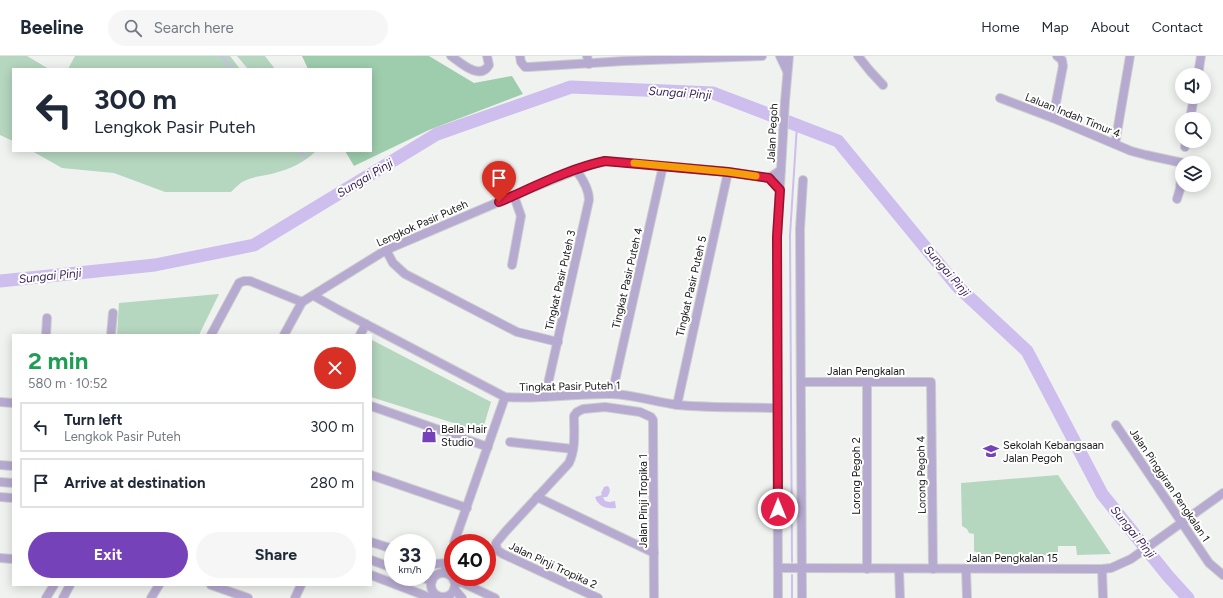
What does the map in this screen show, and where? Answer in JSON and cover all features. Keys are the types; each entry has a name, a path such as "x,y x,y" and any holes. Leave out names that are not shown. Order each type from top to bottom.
{"street":[{"path":"451,56 469,69 476,72 482,72 489,65 487,56"},
{"path":"520,56 521,62 525,67 588,60 624,61 660,58 762,56"},
{"name":"Jalan Pegoh","path":"778,598 777,237 787,71 780,56"},
{"path":"787,71 789,56"},
{"path":"858,56 883,85"},
{"path":"1053,118 1063,66 1062,60 1056,56"},
{"path":"1115,144 1130,56"},
{"path":"1199,68 1201,56"},
{"name":"Laluan Indah Timur 4","path":"1000,98 1138,153 1175,163"},
{"name":"Lengkok Pasir Puteh","path":"302,302 314,296 347,273 386,250 592,164 605,161 728,172 769,178"},
{"name":"Tingkat Pasir Puteh 4","path":"612,394 663,166"},
{"path":"780,190 769,178 781,169"},
{"name":"Tingkat Pasir Puteh 3","path":"545,396 589,200 583,180 576,170"},
{"name":"Tingkat Pasir Puteh 5","path":"677,405 728,172"},
{"path":"802,598 802,382 800,243 803,180"},
{"path":"1177,199 1179,192"},
{"path":"512,265 522,216 514,196"},
{"path":"386,250 393,264 405,274 517,332 558,342"},
{"path":"212,334 238,284 244,281 250,281 302,302 285,334"},
{"name":"Tingkat Pasir Puteh 1","path":"314,296 505,397 525,398 612,394 677,405 778,408"},
{"path":"111,334 113,313"},
{"path":"46,334 47,318"},
{"path":"361,334 366,324"},
{"name":"Jalan Pengkalan","path":"802,382 931,382"},
{"name":"Lorong Pegoh 4","path":"931,382 933,569"},
{"name":"Lorong Pegoh 2","path":"866,383 866,569"},
{"path":"457,534 505,397"},
{"path":"0,402 12,403"},
{"path":"372,406 488,447"},
{"name":"Jalan Pinji Tropika 1","path":"573,449 574,416 577,412 583,409 605,407 640,412 651,417 653,420 654,598"},
{"name":"Jalan Pinggiran Pengkalan 1","path":"1116,425 1209,563 1223,575"},
{"path":"510,442 573,449 569,463 537,497 654,553"},
{"path":"0,465 12,466"},
{"path":"372,476 467,508"},
{"path":"0,482 12,483"},
{"name":"Jalan Pengkalan 15","path":"778,568 1111,568 1131,558 1223,493"},
{"path":"0,497 12,498"},
{"name":"Jalan Pinji Tropika 2","path":"537,497 500,537 496,543 497,550 598,598"},
{"path":"372,542 384,546"},
{"path":"0,558 12,559"},
{"path":"372,560 384,565"},
{"path":"899,569 900,598"},
{"path":"966,569 966,598"},
{"path":"1102,569 1103,598"},
{"path":"436,575 444,573"},
{"path":"372,574 434,597 447,596 451,593 454,586"},
{"path":"50,592 63,598 69,586"},
{"path":"151,598 158,586"},
{"path":"214,586 248,598"},
{"path":"295,598 301,586"},
{"path":"432,586 434,597"},
{"path":"456,586 462,598"},
{"path":"469,586 495,598"}],"green space":[{"path":"0,56 27,56 47,68 12,68 12,141 0,135"},
{"path":"75,56 230,56 239,68 69,68"},
{"path":"237,56 265,56 274,68 247,68"},
{"path":"302,56 429,56 474,83 512,76 523,94 429,130 354,166 346,152 372,152 372,68 308,68"},
{"path":"34,152 315,152 307,159 292,167 246,180 231,192 165,192 114,173 62,168"},
{"path":"219,294 199,334 117,334 119,303"},
{"path":"372,340 491,402 482,432 372,397"},
{"path":"1058,475 1111,554 1077,555 1076,546 1058,546 1058,556 979,554 974,551 974,534 969,533 967,529 962,526 961,483"}],"shaded area":[{"path":"608,486 610,490 609,494 607,497 603,497 605,501 615,501 616,508 603,507 596,500 595,497 602,495 601,493 604,487"}],"waterway":[{"path":"222,56 231,68"},
{"name":"Sungai Pinji","path":"0,281 155,265 254,245 437,134 571,87 713,93 838,141 957,286 1027,351 1102,494 1168,576 1188,598"},
{"path":"792,562 790,235 797,125"},
{"path":"301,152 305,157"},
{"path":"792,575 792,598"}],"slow traffic":[{"path":"634,163 756,176"}],"place":[{"name":"Bella Hair Studio","path":"429,435"},
{"name":"Sekolah Kebangsaan Jalan Pegoh","path":"991,451"}],"route":[{"path":"499,202 576,170 605,161 728,172 769,178 780,190 777,237 778,509"}]}
